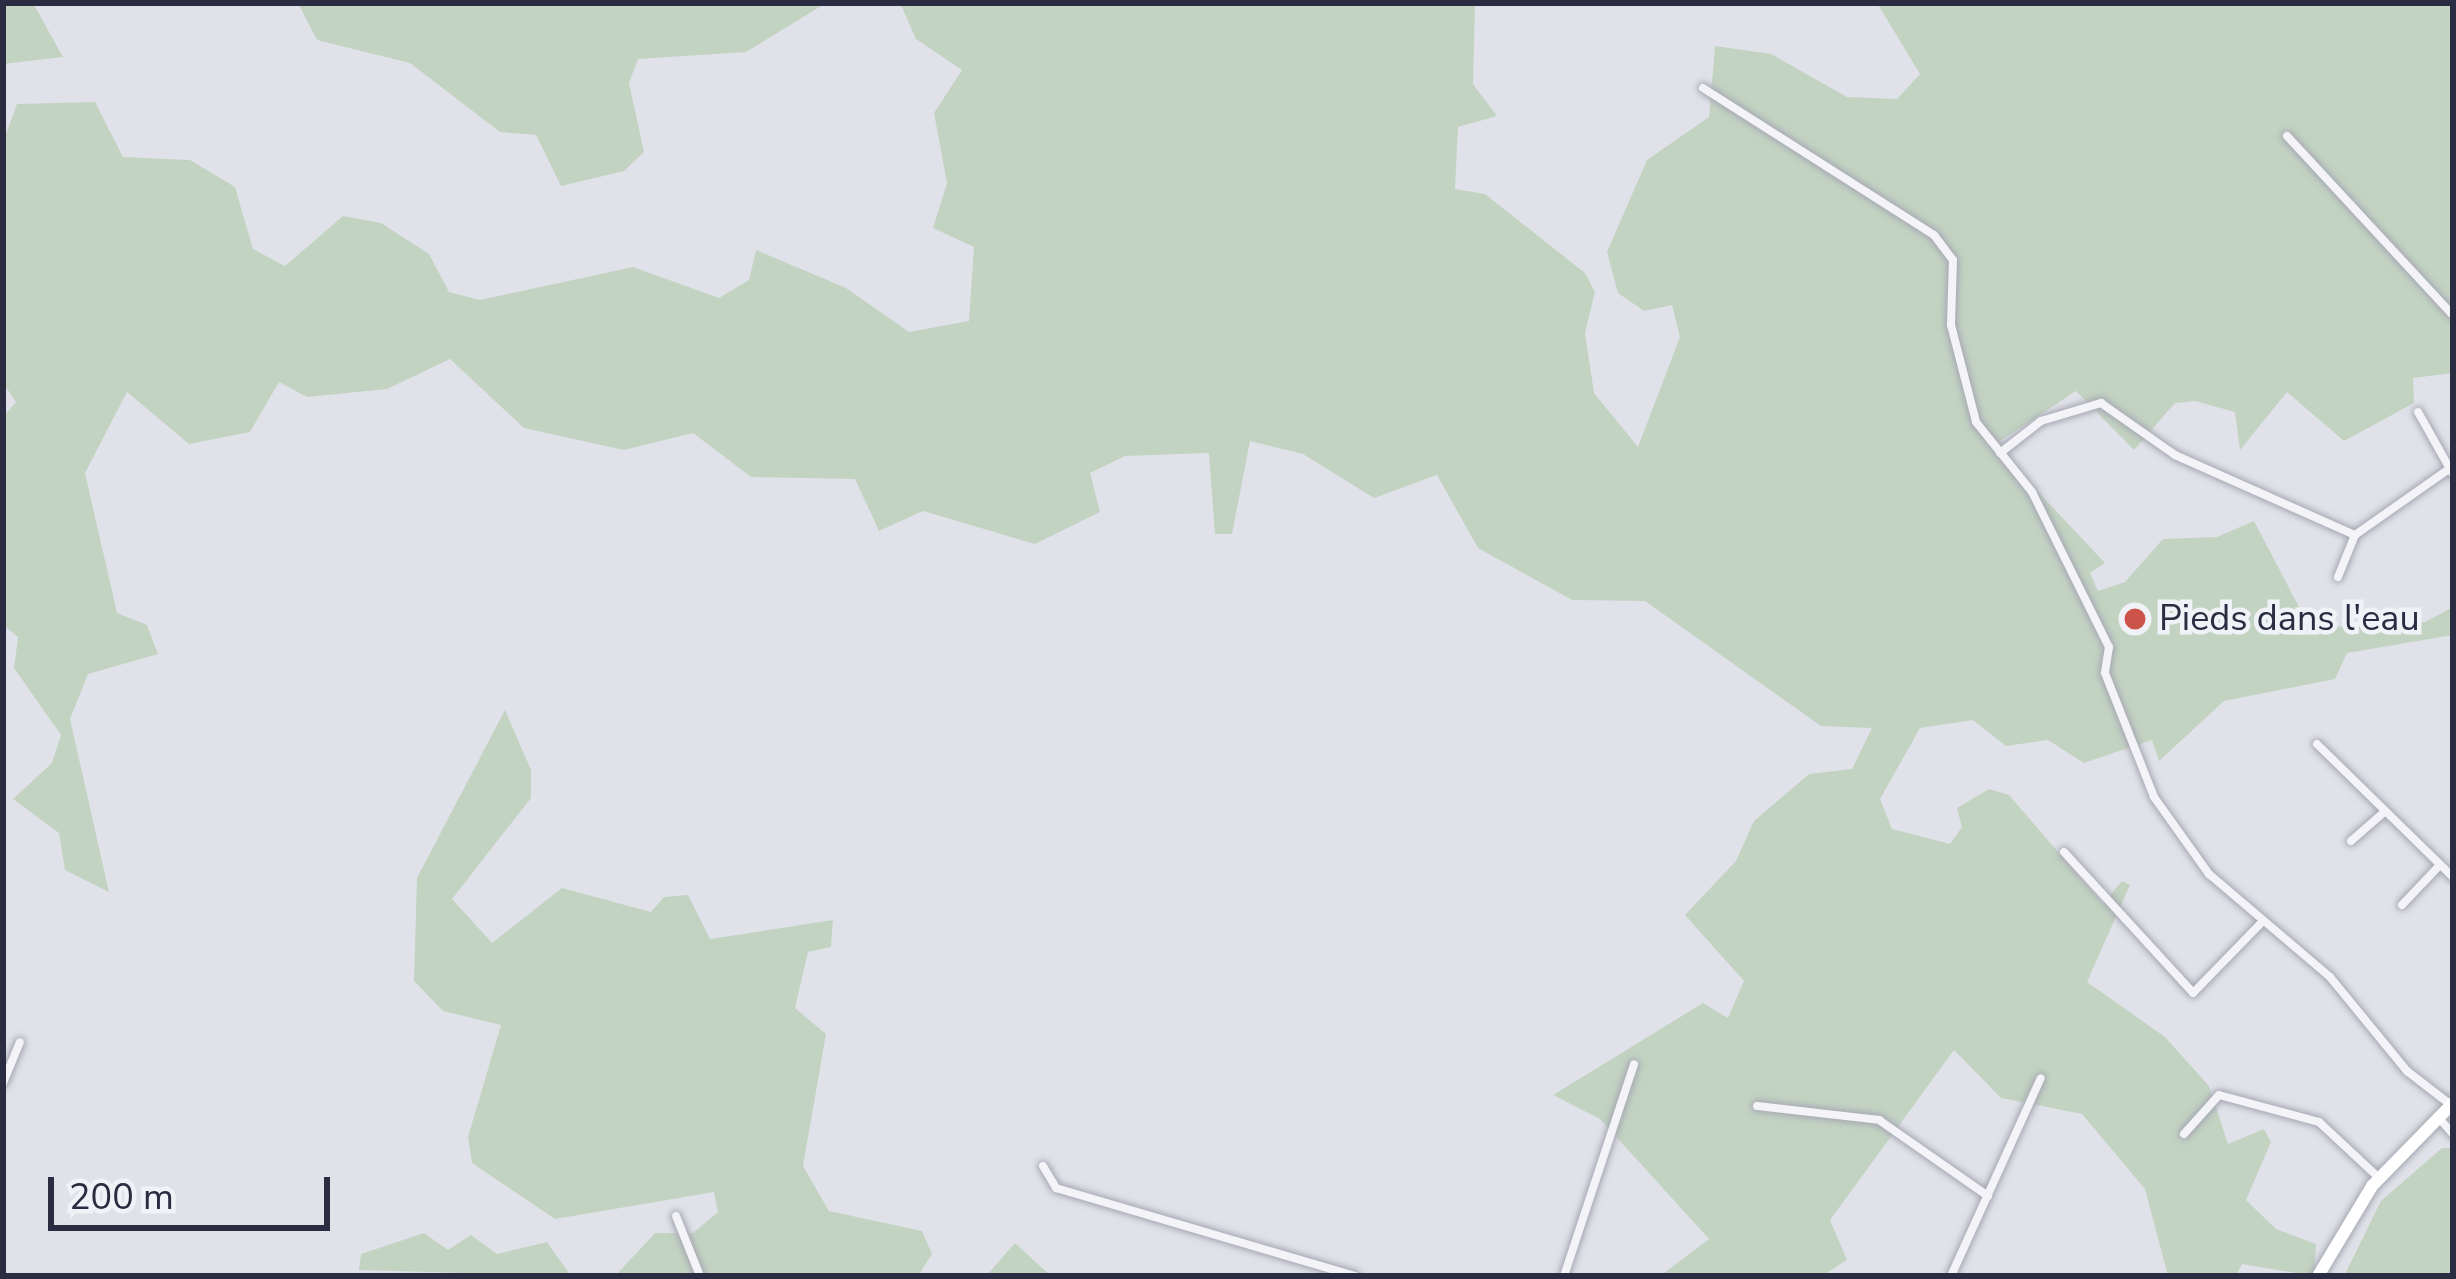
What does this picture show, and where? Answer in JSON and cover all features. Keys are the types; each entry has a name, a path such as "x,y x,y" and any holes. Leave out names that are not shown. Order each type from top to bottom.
{"main road":[{"path":"2318,1276 2380,1178 2452,1104"}],"street":[{"path":"1703,88 1934,235 1953,260 1963,387 2000,453 2032,492 2109,646 2112,694 2154,797 2192,856 2261,923 2330,977 2407,1072 2452,1104"},
{"path":"2287,136 2453,315"},
{"path":"2000,453 2041,421 2101,403 2174,455 2355,535"},
{"path":"2338,577 2355,535 2452,469 2418,412"},
{"path":"2317,744 2453,877"},
{"path":"2350,841 2383,813"},
{"path":"2064,852 2193,993 2261,923"},
{"path":"2402,905 2440,865"},
{"path":"3,1083 20,1042"},
{"path":"1564,1276 1634,1064"},
{"path":"1951,1276 2042,1078"},
{"path":"2184,1134 2219,1096 2319,1122 2380,1178"},
{"path":"1757,1106 1880,1120 1988,1196"},
{"path":"2439,1118 2453,1134"},
{"path":"1043,1166 1068,1192 1355,1276"},
{"path":"676,1216 700,1276"}],"green space":[{"path":"3,3 33,3 63,57 3,64"},
{"path":"298,3 826,3 746,52 638,59 629,83 644,152 624,171 561,186 536,135 500,132 410,63 317,40"},
{"path":"900,3 1475,3 1473,84 1497,116 1458,127 1455,189 1485,194 1585,273 1595,292 1585,333 1594,393 1638,447 1680,337 1672,305 1644,311 1618,293 1607,252 1647,160 1709,117 1715,46 1771,54 1847,97 1897,99 1920,74 1877,3 2453,3 2453,373 2413,378 2414,403 2344,441 2287,392 2240,450 2235,412 2195,401 2175,403 2134,450 2076,391 1994,445 2105,563 2090,573 2098,591 2125,582 2163,539 2217,537 2254,521 2310,628 2425,622 2453,607 2453,635 2347,653 2335,679 2224,701 2159,761 2152,740 2084,763 2048,740 2006,746 1973,720 1920,728 1880,799 1892,829 1950,844 1962,827 1957,808 1989,789 2009,795 2103,904 2122,881 2130,885 2087,982 2165,1037 2209,1086 2228,1144 2264,1129 2271,1142 2246,1200 2276,1229 2316,1244 2314,1276 2242,1264 2236,1276 2168,1276 2145,1189 2082,1114 2001,1098 1954,1050 1830,1220 1847,1260 1822,1276 1660,1276 1709,1239 1600,1119 1553,1095 1703,1003 1728,1018 1744,981 1685,915 1736,861 1754,821 1809,774 1852,769 1872,728 1821,726 1645,601 1572,600 1478,548 1437,475 1374,498 1303,454 1250,441 1232,534 1215,534 1209,453 1125,456 1090,473 1100,512 1035,544 923,511 879,531 855,479 751,477 693,433 624,450 524,428 450,359 387,389 307,397 279,382 250,432 189,444 127,392 85,473 117,613 147,625 158,654 88,674 70,719 109,892 65,870 59,833 13,799 52,763 61,735 14,668 18,637 3,625 3,417 16,402 3,383 3,142 17,104 95,102 123,157 190,160 235,187 253,249 285,266 343,216 381,223 429,254 449,292 480,300 633,267 719,298 749,280 756,250 846,288 909,332 969,321 974,247 933,228 947,183 934,113 962,70 916,39"},
{"path":"505,710 531,770 531,798 452,899 492,943 562,888 651,912 664,897 688,895 710,939 833,920 831,947 808,952 795,1008 826,1034 803,1166 829,1211 922,1231 932,1254 918,1276 615,1276 655,1233 693,1233 718,1212 714,1192 555,1219 472,1163 468,1137 501,1025 443,1011 414,981 417,878"},
{"path":"2442,1148 2453,1148 2453,1276 2344,1276 2381,1201"},
{"path":"424,1233 448,1250 471,1235 497,1254 547,1242 571,1276 359,1270 361,1254"},
{"path":"1015,1243 1051,1276 986,1276"}],"place":[{"name":"Pieds dans l'eau","path":"2135,619"}]}
